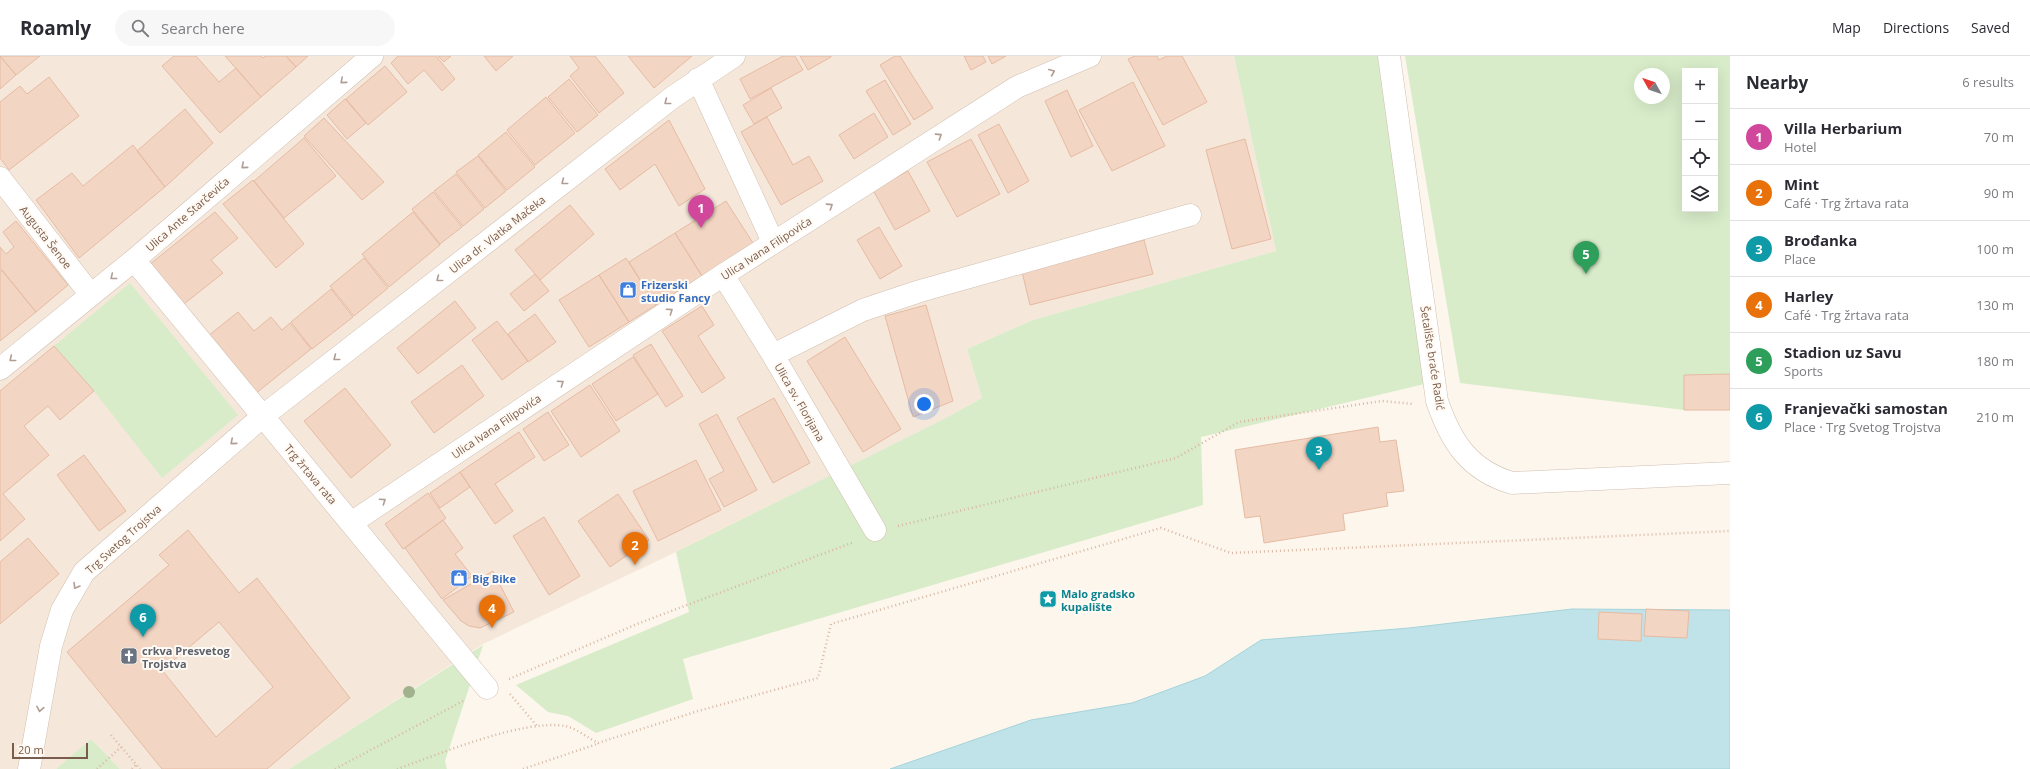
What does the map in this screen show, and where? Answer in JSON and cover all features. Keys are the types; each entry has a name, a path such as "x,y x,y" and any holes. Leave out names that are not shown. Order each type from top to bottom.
{"street":[{"name":"Ulica Ante Starčevića","path":"0,369 134,260 372,56"},
{"name":"Ulica Ivana Filipovića","path":"351,523 773,242 1017,87 1090,56"},
{"name":"Šetalište braće Radić","path":"1389,56 1437,401 1444,421 1460,449 1474,463 1493,477 1512,483 1730,473"},
{"name":"Ulica dr. Vlatka Mačeka","path":"262,416 673,97 729,57"},
{"path":"698,79 773,242"},
{"name":"Augusta Šenoe","path":"0,178 91,295"},
{"path":"773,355 863,310 920,291 1190,215"},
{"name":"Trg žrtava rata","path":"134,260 351,523 496,688"},
{"name":"Ulica sv. Florijana","path":"723,275 773,355 875,530"},
{"name":"Trg Svetog Trojstva","path":"28,769 51,646 62,610 84,572 262,416"}],"path":[{"path":"523,769 698,711 818,678 831,624 1161,528 1231,553 1730,531"},
{"path":"496,688 537,726"},
{"path":"397,769 450,750 526,726 566,726 598,744"},
{"path":"111,735 140,769"},
{"path":"96,769 121,747"},
{"path":"132,769 136,765"}],"shaded area":[{"path":"0,56 1234,56 1276,251 1033,320 967,349 982,398 940,421 676,552 483,644 289,769 120,769 91,739 56,769 0,769"}],"green space":[{"path":"1234,56 1380,56 1433,382 1201,437 1203,505 683,659 693,699 596,733 568,716 548,712 516,685 689,612 676,552 940,421 982,398 967,349 1033,320 1276,251"},
{"path":"1405,56 1730,56 1730,410 1684,410 1460,383"},
{"path":"130,283 238,415 162,478 94,391 54,346"},
{"path":"483,645 445,761 447,769 289,769"},
{"path":"91,739 120,769 56,769"}],"water":[{"path":"1572,609 1730,610 1730,769 890,769 1031,720 1132,703 1205,676 1261,640 1409,628"}],"building":[{"path":"0,56 16,75 0,89"},
{"path":"0,56 40,56 16,75"},
{"path":"174,56 196,56 219,82 236,68 261,97 220,133 162,66"},
{"path":"225,56 261,56 263,58 265,56 286,56 296,67 261,97"},
{"path":"286,56 308,56 296,67"},
{"path":"398,56 436,56 455,79 442,91 424,70 408,84 391,63"},
{"path":"438,56 451,56 444,62"},
{"path":"484,56 513,56 496,71"},
{"path":"570,56 595,56 624,93 599,113 570,76 579,68"},
{"path":"628,56 692,56 654,88"},
{"path":"783,56 795,56 803,70 750,99 740,79"},
{"path":"800,56 831,56 831,57 808,70"},
{"path":"895,56 900,56 933,108 914,120 880,65"},
{"path":"964,56 983,56 986,62 971,70"},
{"path":"988,56 1006,56 992,64"},
{"path":"1135,56 1157,56 1159,60 1167,56 1182,56 1207,102 1163,125 1128,59"},
{"path":"385,66 407,92 368,125 346,99"},
{"path":"49,77 79,116 9,170 0,158 0,102 20,86 27,94"},
{"path":"569,79 598,115 577,132 548,97"},
{"path":"885,80 911,124 893,135 866,91"},
{"path":"1133,82 1165,146 1112,171 1079,110"},
{"path":"771,88 782,108 754,124 743,105"},
{"path":"1067,90 1093,146 1071,157 1045,101"},
{"path":"546,97 575,133 535,165 507,130"},
{"path":"345,99 366,123 347,139 327,115"},
{"path":"185,109 213,143 165,187 137,151"},
{"path":"874,113 888,137 854,159 839,135"},
{"path":"767,117 793,165 809,156 823,181 781,205 741,132"},
{"path":"324,118 384,182 362,200 304,136"},
{"path":"669,120 705,189 679,206 655,164 620,190 605,169"},
{"path":"999,124 1029,181 1008,193 978,135"},
{"path":"506,132 535,167 507,190 478,155"},
{"path":"304,138 336,176 284,218 254,181"},
{"path":"971,139 1000,194 957,217 927,162"},
{"path":"1245,139 1271,239 1232,249 1206,150"},
{"path":"133,145 165,187 79,258 36,200 72,173 83,186"},
{"path":"478,156 506,191 485,208 456,172"},
{"path":"908,171 930,211 895,230 873,190"},
{"path":"456,174 484,209 463,226 434,191"},
{"path":"253,180 304,244 276,268 223,204"},
{"path":"433,192 462,227 440,244 412,209"},
{"path":"726,201 753,243 702,276 675,233"},
{"path":"570,205 594,234 540,280 515,250"},
{"path":"215,212 238,238 211,260 223,273 184,304 150,264"},
{"path":"413,212 440,245 389,287 362,254"},
{"path":"16,221 68,285 36,312 0,268 0,247 6,254 14,247 3,232"},
{"path":"879,227 902,266 880,279 857,240"},
{"path":"675,233 702,276 656,305 629,262"},
{"path":"1144,240 1153,274 1030,305 1022,272"},
{"path":"364,258 388,288 354,316 330,286"},
{"name":"Frizerski studio Fancy","path":"626,258 656,305 629,322 599,275"},
{"path":"2,270 36,312 0,341 0,271"},
{"path":"535,274 549,291 524,311 510,294"},
{"path":"599,275 629,322 589,347 559,300"},
{"path":"331,289 353,317 312,349 291,322"},
{"path":"455,301 476,328 418,374 397,348"},
{"path":"926,305 953,401 913,417 885,316"},
{"path":"702,306 714,325 698,336 725,378 702,393 662,331"},
{"path":"238,312 254,331 271,317 282,330 290,323 311,349 255,394 208,336"},
{"path":"535,314 556,342 528,362 508,334"},
{"path":"497,321 528,361 502,380 472,340"},
{"path":"845,337 901,429 863,452 807,361"},
{"path":"651,344 683,396 666,407 633,355"},
{"path":"54,346 94,391 60,420 48,406 24,426 49,455 3,494 25,519 0,541 0,391"},
{"path":"633,357 658,394 616,421 592,384"},
{"path":"462,365 484,396 434,433 411,402"},
{"path":"1730,374 1730,410 1684,410 1684,375"},
{"path":"590,385 620,431 581,457 551,411"},
{"path":"345,388 391,445 351,478 304,421"},
{"path":"774,398 810,463 773,483 737,418"},
{"path":"548,412 569,445 544,461 523,429"},
{"path":"717,414 757,490 724,507 709,479 724,471 699,424"},
{"path":"1378,427 1380,442 1396,440 1404,491 1386,493 1388,506 1343,514 1345,530 1264,543 1260,516 1245,518 1235,450"},
{"path":"519,432 535,457 495,484 513,511 495,524 460,472"},
{"path":"84,455 126,511 99,531 57,475"},
{"path":"696,460 721,510 658,541 633,491"},
{"path":"460,472 470,487 440,508 430,493"},
{"path":"428,493 446,518 403,549 385,524"},
{"path":"618,494 649,540 610,567 578,521"},
{"path":"544,517 580,576 549,595 513,536"},
{"path":"443,520 463,548 455,554 472,576 442,599 405,548"},
{"path":"188,530 239,593 257,578 350,698 267,769 162,769 67,652 169,565 159,555","holes":["219,622 273,687 216,737 162,670"]},
{"path":"28,538 59,574 0,624 0,562"},
{"path":"493,571 514,612 480,628 469,626 461,621 443,600"},
{"path":"1646,609 1689,611 1687,638 1644,636"},
{"path":"1599,612 1642,614 1641,641 1598,639"}],"place":[{"name":"Villa Herbarium","path":"701,228"},
{"name":"Stadion uz Savu","path":"1586,274"},
{"name":"Frizerski studio Fancy","path":"628,290"},
{"name":"Brođanka","path":"1319,470"},
{"name":"Mint","path":"635,565"},
{"name":"Big Bike","path":"459,578"},
{"name":"Malo gradsko kupalište","path":"1048,599"},
{"name":"Harley","path":"492,628"},
{"name":"Franjevački samostan","path":"143,637"},
{"name":"crkva Presvetog Trojstva","path":"129,656"}]}
